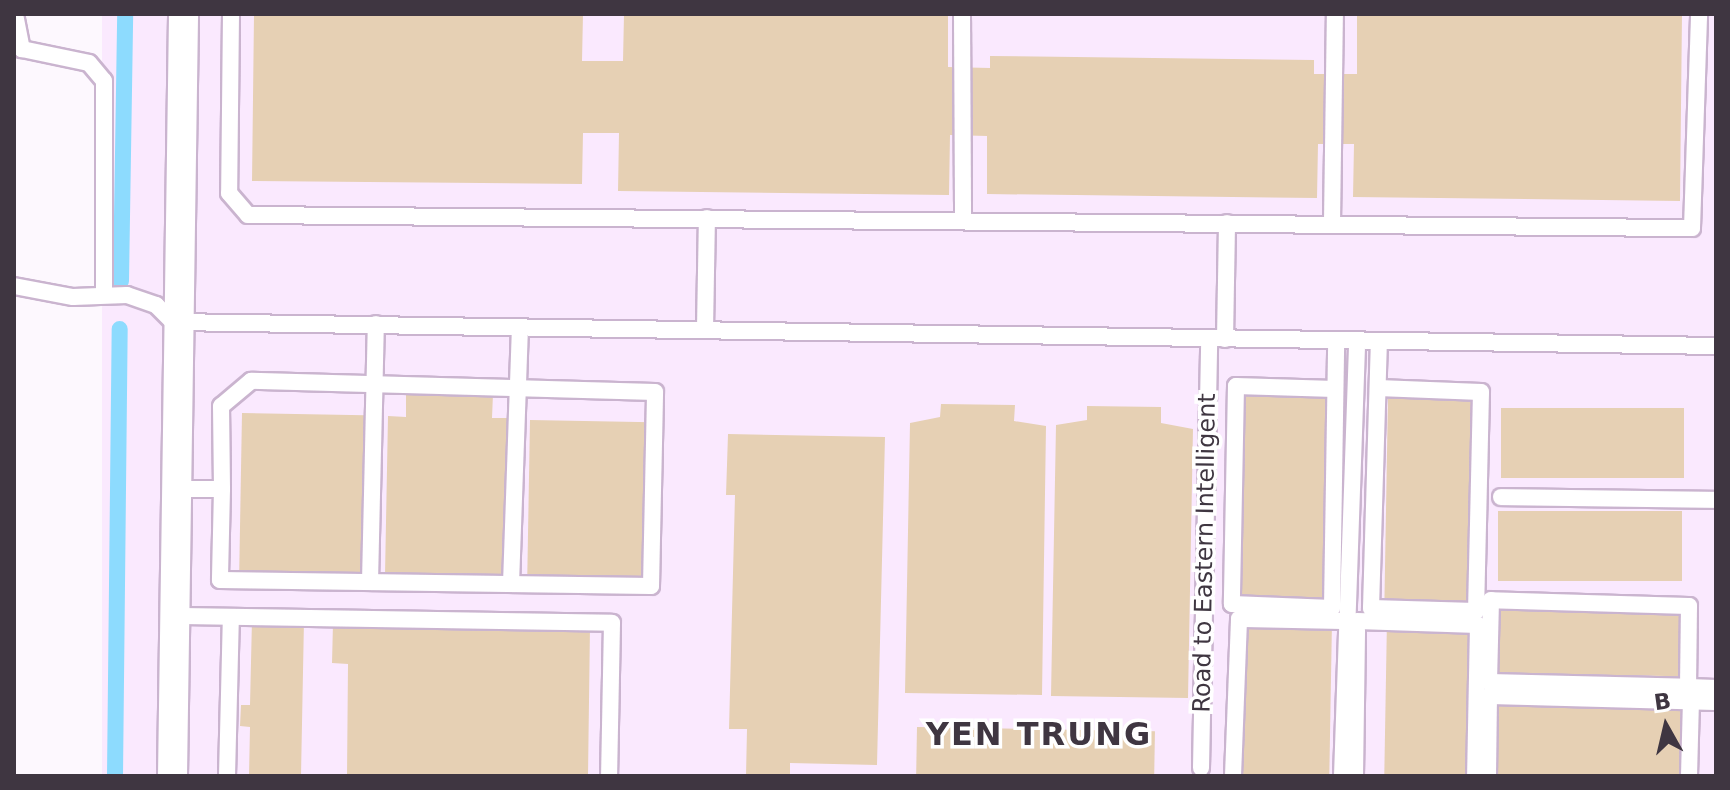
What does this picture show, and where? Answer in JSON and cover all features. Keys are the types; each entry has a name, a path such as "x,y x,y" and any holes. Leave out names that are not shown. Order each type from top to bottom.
{"street":[{"path":"15,14 22,49 89,63 101,71 104,294"},
{"path":"177,14 183,489 179,776"},
{"path":"166,776 190,14"},
{"path":"231,14 229,193 248,215 963,218 1692,228 1699,14"},
{"path":"962,14 963,218"},
{"path":"1332,222 1335,14"},
{"path":"705,329 707,218"},
{"name":"Road to Eastern Intelligent","path":"1201,768 1217,339 1227,223"},
{"path":"14,286 73,297 104,294 156,305 180,322 1716,346"},
{"path":"370,582 376,324"},
{"path":"511,584 520,327"},
{"path":"1335,389 1236,386 1232,604 1332,608 1336,340"},
{"path":"1355,776 1352,616 1357,341"},
{"path":"1378,388 1481,392 1476,611 1371,608 1379,341"},
{"path":"251,381 517,388 655,392 651,586 220,580 221,406 251,381"},
{"path":"183,489 222,489"},
{"path":"1501,497 1716,500"},
{"path":"1689,776 1690,694 1689,606 1491,600 1489,682 1690,694 1716,702"},
{"path":"182,616 612,623 609,776"},
{"path":"1342,776 1352,616"},
{"path":"1233,776 1239,619 1352,616 1478,625 1475,776"},
{"path":"227,776 231,617"},
{"path":"1488,776 1489,696 1690,694 1716,688"}],"shaded area":[{"path":"102,14 1716,14 1716,776 102,776"}],"building":[{"path":"254,14 583,14 582,61 623,61 624,14 948,14 948,67 990,68 990,56 1314,60 1314,74 1357,74 1357,14 1682,14 1680,201 1353,197 1354,144 1318,144 1317,198 987,194 987,136 950,135 949,195 618,191 619,133 583,133 582,184 252,181"},
{"path":"1242,392 1333,394 1329,605 1238,603"},
{"path":"406,393 493,394 492,418 510,418 507,577 385,575 388,416 406,417"},
{"path":"1388,396 1479,398 1475,608 1384,606"},
{"path":"941,404 1015,405 1014,421 1046,426 1042,695 905,693 910,423 940,417"},
{"path":"1087,406 1161,407 1161,423 1193,429 1188,698 1051,696 1056,425 1087,420"},
{"path":"1501,408 1684,408 1684,478 1501,478"},
{"path":"242,413 365,415 362,574 239,572"},
{"path":"530,420 652,422 649,581 527,579"},
{"path":"728,434 885,437 877,765 790,763 790,776 746,776 747,729 729,729 735,495 726,495"},
{"path":"1498,511 1682,511 1682,581 1498,581"},
{"path":"1497,602 1681,605 1680,676 1496,673"},
{"path":"252,619 304,620 301,776 249,776 250,727 240,726 241,705 250,705"},
{"path":"1387,619 1479,621 1476,776 1384,776"},
{"path":"1239,620 1332,622 1329,776 1236,776"},
{"path":"333,623 590,626 588,776 347,776 348,664 332,663"},
{"path":"1497,700 1681,703 1680,776 1496,776"},
{"path":"917,727 1155,731 1154,776 916,776"}],"waterway":[{"path":"121,281 125,14"},
{"path":"115,776 120,329"}],"district":[{"name":"YEN TRUNG","path":"1039,734"}]}
